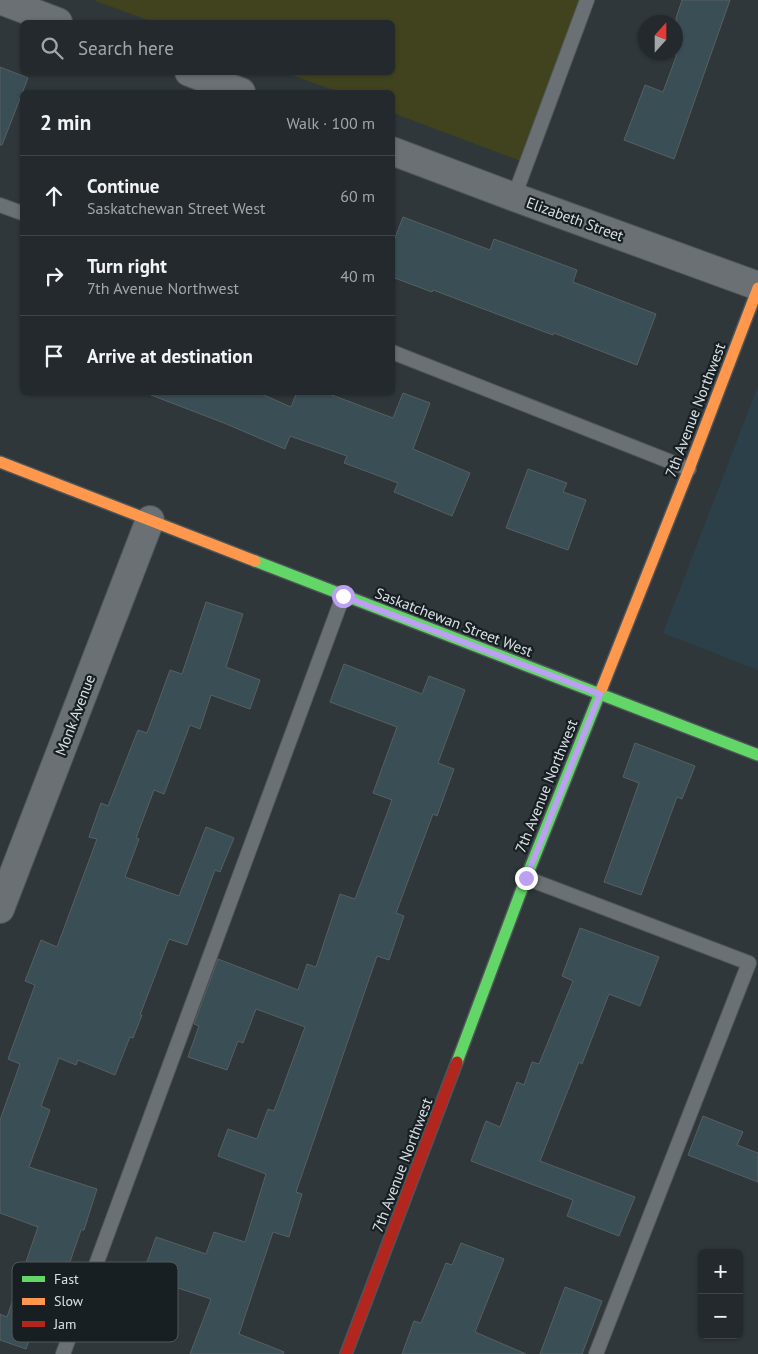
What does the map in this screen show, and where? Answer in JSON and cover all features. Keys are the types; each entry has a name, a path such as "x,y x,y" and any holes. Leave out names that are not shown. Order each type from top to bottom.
{"street":[{"path":"0,0 53,20"},
{"path":"197,75 236,90"},
{"name":"Elizabeth Street","path":"395,152 758,287"},
{"name":"7th Avenue Northwest","path":"346,1354 526,878 689,469 758,287"},
{"name":"Saskatchewan Street West","path":"0,462 758,755"},
{"name":"Monk Avenue","path":"0,909 150,520"}],"lane":[{"path":"514,197 588,0"},
{"path":"0,205 20,212"},
{"path":"395,353 689,469"},
{"path":"96,1262 343,596"},
{"path":"526,878 754,964 596,1354"},
{"path":"62,1354 66,1342"}],"shaded area":[{"path":"758,386 758,670 663,633"}],"green space":[{"path":"93,0 587,0 526,163 395,114 395,90 333,90 292,75 395,75 395,20 148,20"}],"building":[{"path":"682,0 730,0 674,159 624,140 645,85 663,92 675,60 683,60 683,15 677,15"},
{"path":"0,67 28,78 23,90 20,90 20,99 2,145 0,145"},
{"path":"403,217 490,250 494,239 577,270 573,282 656,314 637,365 554,333 553,335 433,290 432,292 395,278 395,238"},
{"path":"403,393 430,403 413,449 470,473 452,516 394,492 398,483 344,463 347,456 290,436 285,449 151,395 264,395 291,407 296,395 332,395 393,418"},
{"path":"528,469 567,483 563,492 586,500 568,550 506,528"},
{"path":"206,602 243,614 226,667 260,680 250,709 211,695 200,729 190,725 164,794 154,790 136,838 139,839 125,877 179,896 206,827 234,838 220,872 215,870 187,945 169,939 133,1038 130,1037 115,1075 78,1060 76,1065 59,1058 41,1106 50,1110 29,1167 97,1189 84,1230 81,1230 70,1262 26,1262 38,1227 0,1213 0,1120 20,1064 8,1059 35,985 25,981 41,940 57,947 97,839 89,837 101,803 108,806 138,730 147,733 170,670 182,674"},
{"path":"344,664 422,694 429,676 465,690 438,763 454,769 437,816 433,814 396,913 404,916 389,960 377,956 296,1192 302,1194 289,1237 273,1232 239,1334 284,1352 283,1354 190,1354 211,1299 178,1288 178,1262 147,1262 156,1237 206,1254 214,1232 245,1242 266,1174 218,1156 228,1129 257,1139 268,1109 274,1111 305,1027 256,1009 243,1043 238,1041 227,1070 188,1057 199,1026 194,1024 218,959 298,990 307,964 316,967 340,894 355,899 392,800 373,793 397,727 330,702"},
{"path":"635,743 695,766 682,799 677,797 641,895 604,882 639,783 623,777"},
{"path":"580,928 659,957 640,1006 609,994 582,1064 579,1062 540,1161 635,1197 619,1236 567,1216 573,1200 471,1161 486,1121 500,1127 517,1082 524,1085 532,1062 539,1064 573,981 562,976"},
{"path":"703,1116 743,1132 737,1145 758,1153 758,1182 688,1155"},
{"path":"461,1243 504,1259 475,1332 526,1354 402,1354 414,1321 421,1323 446,1263 452,1265"},
{"path":"565,1287 602,1301 582,1354 540,1354"},
{"path":"12,1302 12,1342 28,1342 26,1349 0,1340 0,1314 7,1317"}],"traffic: fast":[{"path":"255,561 758,755"},
{"path":"457,1062 526,878 602,688"}],"traffic: slow":[{"path":"602,688 758,288"},
{"path":"0,462 255,561"}],"traffic: jam":[{"path":"346,1354 457,1062"}],"route":[{"path":"343,596 600,694 526,878"}]}
